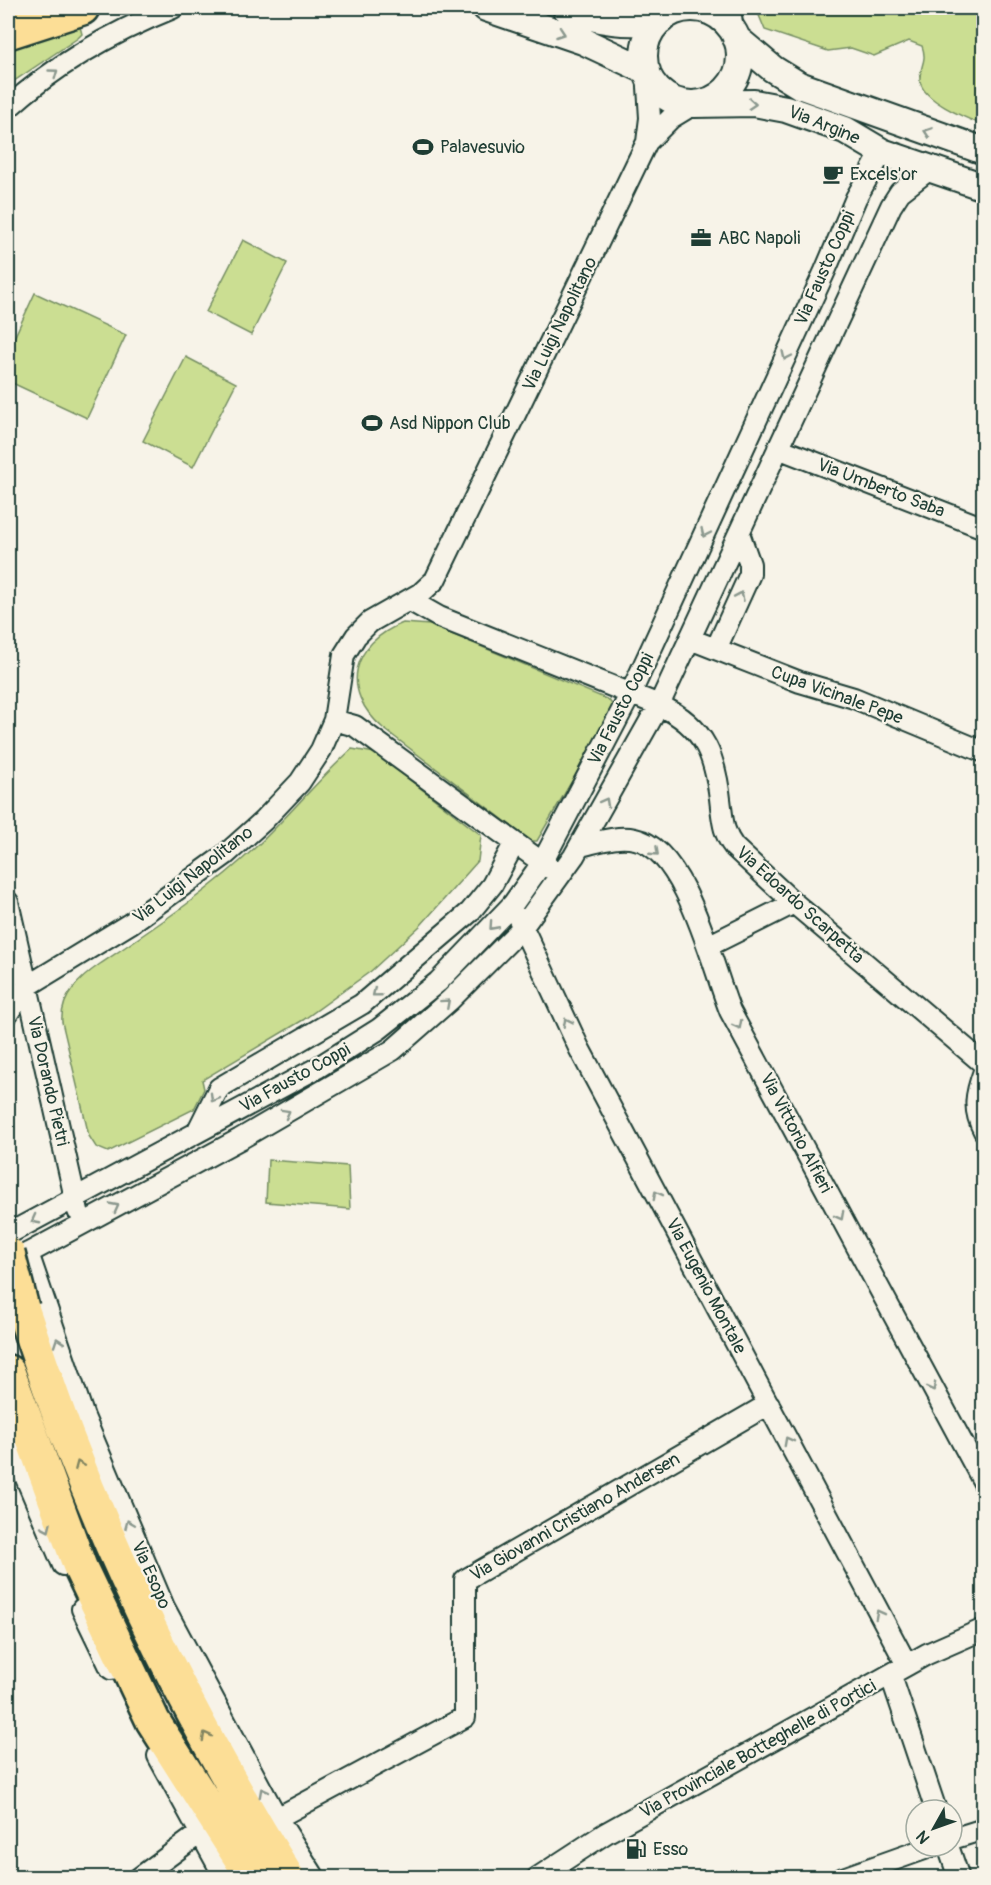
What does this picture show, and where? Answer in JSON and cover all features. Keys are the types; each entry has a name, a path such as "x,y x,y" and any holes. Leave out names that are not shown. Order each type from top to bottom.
{"highway":[{"path":"8,32 82,8"},
{"path":"18,1254 22,1308 68,1437 120,1562 177,1683 239,1799 288,1878"},
{"path":"8,1372 80,1567 153,1721 253,1878"}],"street":[{"path":"12,8 48,8"},
{"path":"8,108 95,43 131,24 173,8"},
{"path":"486,8 583,41 647,71"},
{"path":"566,8 586,16 620,24 677,12 709,11 733,25 740,53 735,78 718,97 694,104 669,98 656,87 647,71 646,43 677,12"},
{"name":"Via Argine","path":"733,25 773,69 799,85 984,151"},
{"name":"Via Luigi Napolitano","path":"647,71 650,118 647,142"},
{"name":"Via Luigi Napolitano","path":"8,1013 17,985 131,923 225,855 300,782 321,750 334,720 344,655 356,636 370,622 409,600 435,580 647,142 664,124 694,104"},
{"name":"Via Argine","path":"694,104 754,104 786,109 845,130 882,152 984,186"},
{"name":"Via Fausto Coppi","path":"8,1234 317,1068 379,1029 438,982 513,904 542,863 630,694 820,282 856,198 882,152"},
{"name":"Via Fausto Coppi","path":"8,1264 18,1254 81,1225 299,1106 393,1050 450,1000 522,928 580,846 659,705 891,207 900,192 931,168"},
{"name":"Via Umberto Saba","path":"778,448 984,528"},
{"path":"716,649 750,574 750,564 739,533"},
{"name":"Via Edoardo Scarpetta","path":"409,600 439,616 659,705 692,727 714,759 722,821 730,842 794,903 984,1064"},
{"name":"Cupa Vicinale Pepe","path":"690,639 800,682 854,698 984,753"},
{"path":"334,720 355,726 514,844 561,875"},
{"name":"Via Vittorio Alfieri","path":"580,846 618,838 638,839 649,846 681,883 696,912 730,1011 984,1482"},
{"name":"Via Fausto Coppi","path":"197,1132 219,1088 362,1004 462,919 492,885 514,844"},
{"name":"Via Dorando Pietri","path":"8,902 17,985 81,1225"},
{"path":"708,946 794,903"},
{"name":"Via Eugenio Montale","path":"513,904 522,928 579,1048 769,1404 899,1671 933,1798"},
{"path":"984,1071 975,1095 977,1116 984,1131"},
{"name":"Via Esopo","path":"18,1254 164,1607 277,1818 315,1878"},
{"name":"Via Giovanni Cristiano Andersen","path":"277,1818 465,1717 465,1580 769,1404"},
{"path":"8,1436 96,1640 225,1878"},
{"name":"Via Provinciale Botteghelle di Portici","path":"537,1878 606,1833 953,1641 984,1629"},
{"path":"964,1835 984,1829"},
{"path":"139,1878 200,1833"},
{"path":"843,1878 904,1856"},
{"path":"952,1858 959,1878"}],"green space":[{"path":"756,8 983,8 983,125 946,108 923,88 920,81 924,60 922,46 909,41 874,56 851,48 828,51 765,30"},
{"path":"79,23 82,34 78,38 8,85 8,46"},
{"path":"243,240 287,263 251,335 206,312"},
{"path":"35,293 126,335 87,418 8,381 8,351"},
{"path":"186,357 236,383 193,467 143,441"},
{"path":"403,623 430,625 609,700 613,706 612,712 537,841 531,841 383,728 369,713 360,698 357,669 372,642"},
{"path":"352,749 375,753 481,835 478,861 421,925 371,971 303,1020 202,1080 204,1089 194,1109 108,1152 96,1147 89,1136 62,1022 64,1004 68,996 93,969 182,907 241,861"},
{"path":"268,1160 348,1166 350,1209 266,1202"}],"place":[{"name":"Palavesuvio","path":"423,147"},
{"name":"Excels'or","path":"833,174"},
{"name":"ABC Napoli","path":"701,238"},
{"name":"Asd Nippon Club","path":"372,423"},
{"name":"Esso","path":"636,1849"}]}
